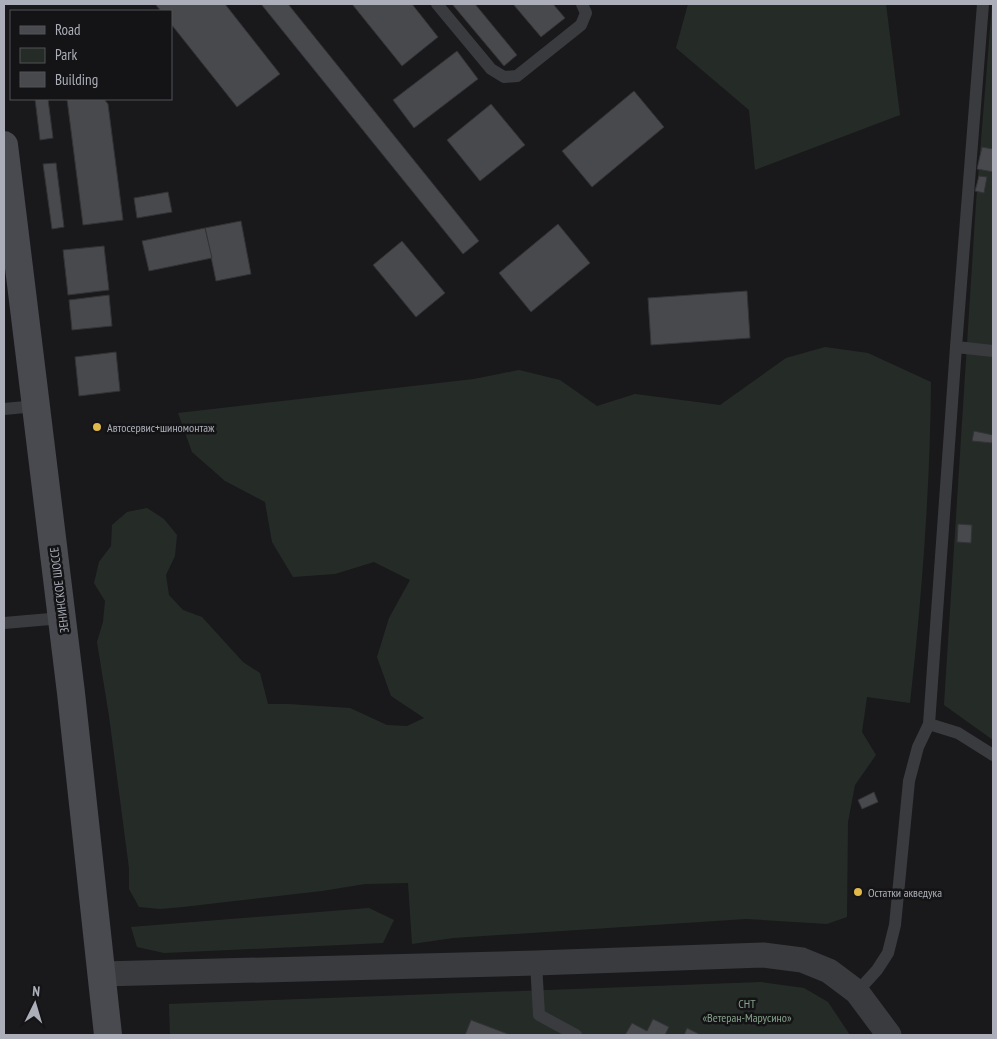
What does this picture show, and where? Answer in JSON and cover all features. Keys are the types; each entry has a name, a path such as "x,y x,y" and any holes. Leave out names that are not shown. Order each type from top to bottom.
{"main road":[{"name":"ЗЕНИНСКОЕ ШОССЕ","path":"4,145 10,255 36,406 62,618 108,1035"}],"street":[{"path":"101,974 763,955 802,960 829,971 857,992 889,1035"}],"lane":[{"path":"437,4 491,68 504,77 516,76 581,25 586,12 582,4"},
{"path":"857,992 877,970 888,953 895,925 909,781 918,747 929,724 983,4"},
{"path":"956,347 993,351"},
{"path":"4,409 36,406"},
{"path":"4,623 62,618"},
{"path":"929,724 958,732 993,755"},
{"path":"536,963 539,1015 576,1035"}],"green space":[{"path":"688,4 886,4 900,115 755,170 749,110 676,48"},
{"path":"992,4 993,740 944,705 976,203"},
{"path":"825,347 868,353 931,382 925,542 910,703 867,697 862,732 876,755 855,785 848,822 847,917 827,924 746,919 453,938 412,944 408,883 365,884 322,891 183,907 160,909 139,907 129,889 129,868 109,716 97,642 103,622 105,601 94,583 99,562 111,546 112,525 127,512 147,508 164,519 177,535 175,556 166,575 169,595 183,610 202,617 243,662 260,673 268,704 350,708 387,725 407,726 424,718 391,696 377,657 389,618 410,580 374,562 335,574 293,577 272,542 265,502 225,481 192,452 178,413 474,379 519,370 560,380 597,406 635,394 720,405 786,358"},
{"path":"369,908 394,920 383,943 164,953 137,947 131,927"},
{"name":"СНТ «Ветеран-Марусино»","path":"761,982 804,988 828,1002 850,1035 170,1035 169,1004"}],"building":[{"path":"155,4 225,4 280,74 237,107 172,25 172,10 160,10"},
{"path":"261,4 288,4 479,241 463,254"},
{"path":"352,4 412,4 438,37 402,66"},
{"path":"452,4 475,4 517,55 504,66"},
{"path":"513,4 553,4 565,18 541,37"},
{"path":"457,51 478,79 414,128 393,100"},
{"path":"634,91 664,127 592,187 562,151"},
{"path":"35,100 48,100 53,138 40,140"},
{"path":"67,100 105,100 108,104 123,220 83,225"},
{"path":"491,104 525,145 480,181 447,140"},
{"path":"982,147 993,149 993,172 977,169"},
{"path":"56,163 64,227 52,229 43,164"},
{"path":"979,176 987,177 984,193 975,191"},
{"path":"168,192 172,212 137,218 134,198"},
{"path":"241,221 251,274 216,281 205,228"},
{"path":"558,224 590,263 531,312 499,273"},
{"path":"205,228 212,258 149,271 142,241"},
{"path":"402,241 445,293 416,317 373,265"},
{"path":"104,246 109,290 68,295 63,250"},
{"path":"747,291 750,338 651,345 648,298"},
{"path":"109,295 112,326 72,330 69,300"},
{"path":"116,352 120,391 79,396 75,357"},
{"path":"974,431 993,435 992,443 972,441"},
{"path":"958,524 972,525 971,543 957,542"},
{"path":"874,792 878,802 862,809 858,800"},
{"path":"653,1019 669,1027 665,1035 625,1035 632,1023 647,1031"},
{"path":"471,1020 508,1034 465,1035"},
{"path":"687,1028 701,1035 684,1035"}],"place":[{"name":"Автосервис+шиномонтаж","path":"97,427"},
{"name":"Остатки акведука","path":"858,892"}]}
